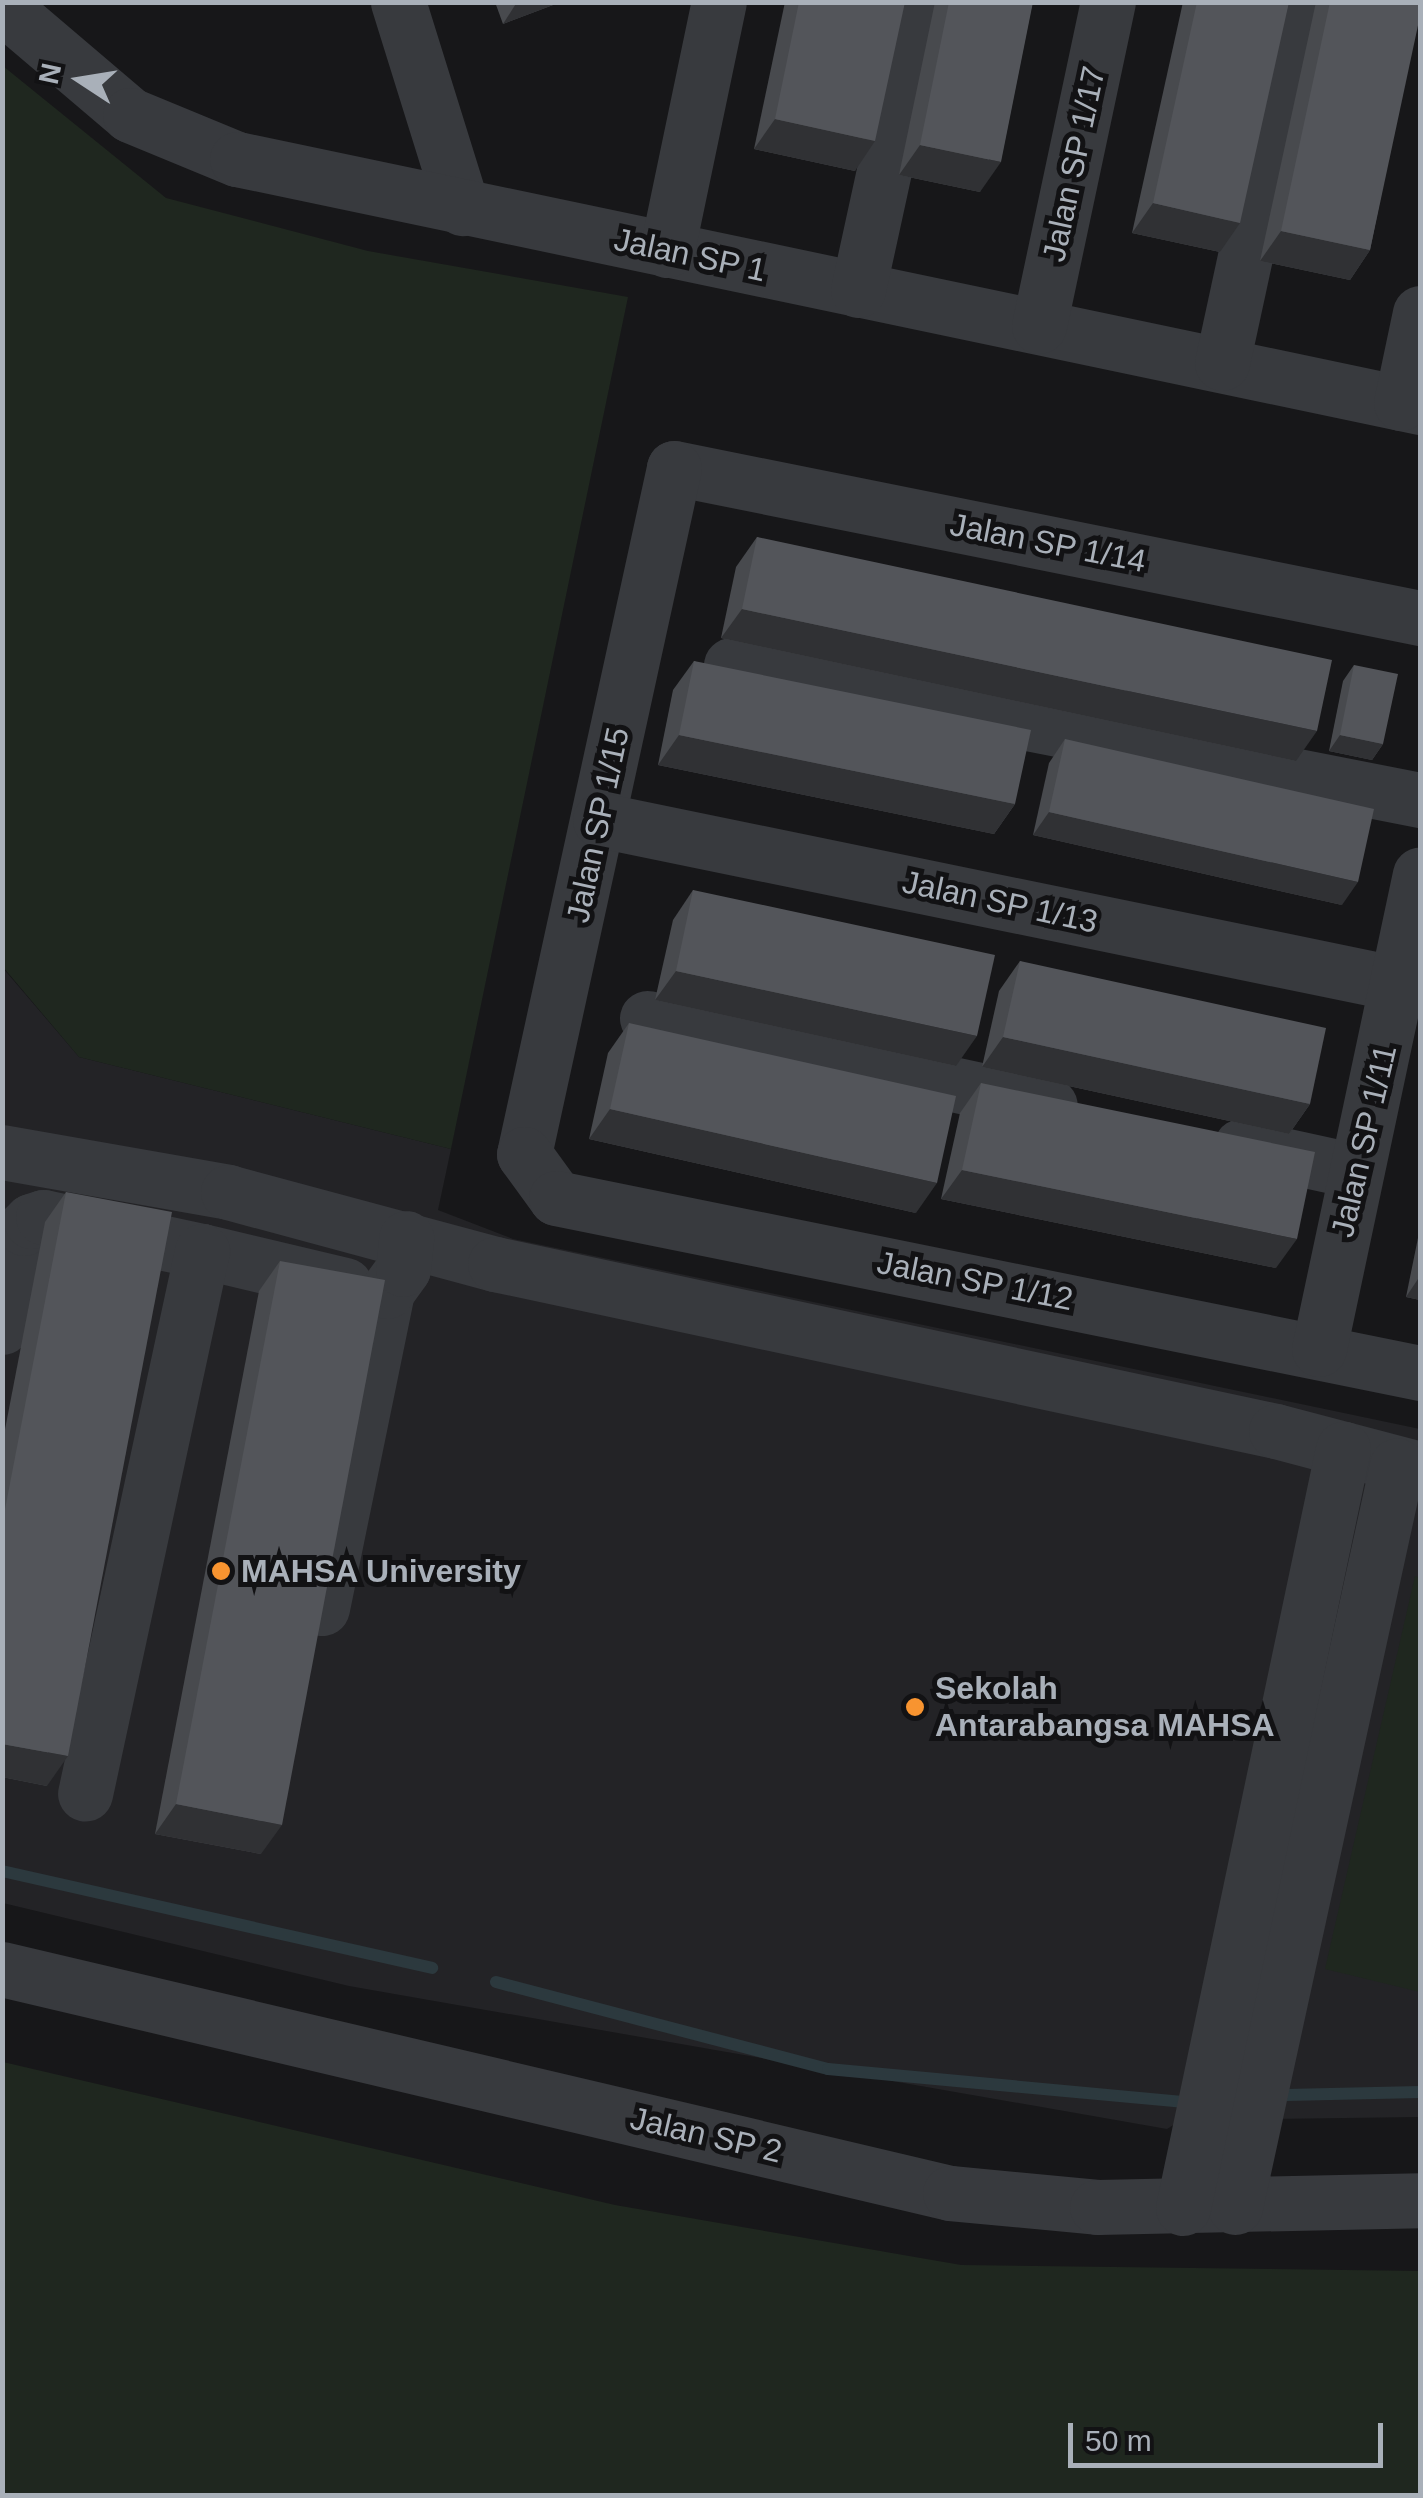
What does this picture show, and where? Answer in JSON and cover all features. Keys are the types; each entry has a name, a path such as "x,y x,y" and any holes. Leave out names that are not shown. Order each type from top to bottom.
{"street":[{"path":"398,2 462,208"},
{"path":"667,250 719,2"},
{"path":"858,290 921,2"},
{"name":"Jalan SP 1/17","path":"1040,326 1108,2"},
{"path":"1222,363 1300,2"},
{"name":"Jalan SP 1","path":"2,6 130,115 172,137 238,159 1411,405"},
{"path":"1411,405 1420,314"},
{"name":"Jalan SP 1/14","path":"674,468 1420,618"},
{"name":"Jalan SP 1/15","path":"537,1178 524,1154 674,468"},
{"path":"731,665 1420,800"},
{"name":"Jalan SP 1/13","path":"600,820 1399,984"},
{"name":"Jalan SP 1/11","path":"1319,1349 1420,875"},
{"path":"647,1018 1106,1117"},
{"path":"1183,1134 1356,1170"},
{"path":"2,1152 228,1192 495,1264 1409,1467 1209,2208"},
{"name":"Jalan SP 1/12","path":"537,1178 556,1198 1319,1349 1420,1373"},
{"path":"2,1327 24,1228 31,1220 43,1217 368,1292 387,1290"},
{"path":"312,1656 387,1290 403,1269 406,1238"},
{"path":"85,1794 202,1251"},
{"path":"1209,2208 1343,1450"},
{"name":"Jalan SP 2","path":"2,1969 950,2193 1209,2208 1420,2200"}],"shaded area":[{"path":"3,66 166,198 368,251 628,297 451,1149 79,1057 3,967"},
{"name":"Sekolah Antarabangsa MAHSA","path":"2,967 79,1057 451,1149 438,1210 513,1239 1420,1429 1420,2117 1269,2119 1202,2107 1167,2129 349,1986 3,1903"},
{"path":"1415,1576 1420,1578 1420,1992 1325,1969"},
{"path":"3,2062 615,2205 961,2265 1420,2271 1420,2495 3,2495"}],"building":[{"path":"799,2 905,2 875,141 775,119"},
{"path":"949,2 1033,2 1001,162 920,145"},
{"path":"1197,2 1289,2 1240,223 1153,203"},
{"path":"1330,2 1420,2 1370,250 1281,231"},
{"path":"757,537 1332,660 1317,731 742,609"},
{"path":"694,661 1031,730 1015,804 679,735"},
{"path":"1354,665 1398,674 1383,744 1340,735"},
{"path":"1065,739 1374,809 1358,882 1049,812"},
{"path":"693,890 995,955 977,1036 676,971"},
{"path":"1020,961 1326,1028 1310,1104 1003,1037"},
{"path":"629,1023 956,1096 937,1183 610,1109"},
{"path":"981,1083 1315,1152 1297,1239 962,1170"},
{"path":"66,1192 172,1212 68,1756 2,1744 2,1525"},
{"path":"280,1261 385,1280 282,1825 176,1804"}],"waterway":[{"path":"2,1871 432,1968"},
{"path":"496,1982 828,2069 1182,2102"},
{"path":"1286,2095 1420,2092"}],"place":[{"name":"MAHSA University","path":"221,1571"},
{"name":"Sekolah Antarabangsa MAHSA","path":"915,1707"}]}
